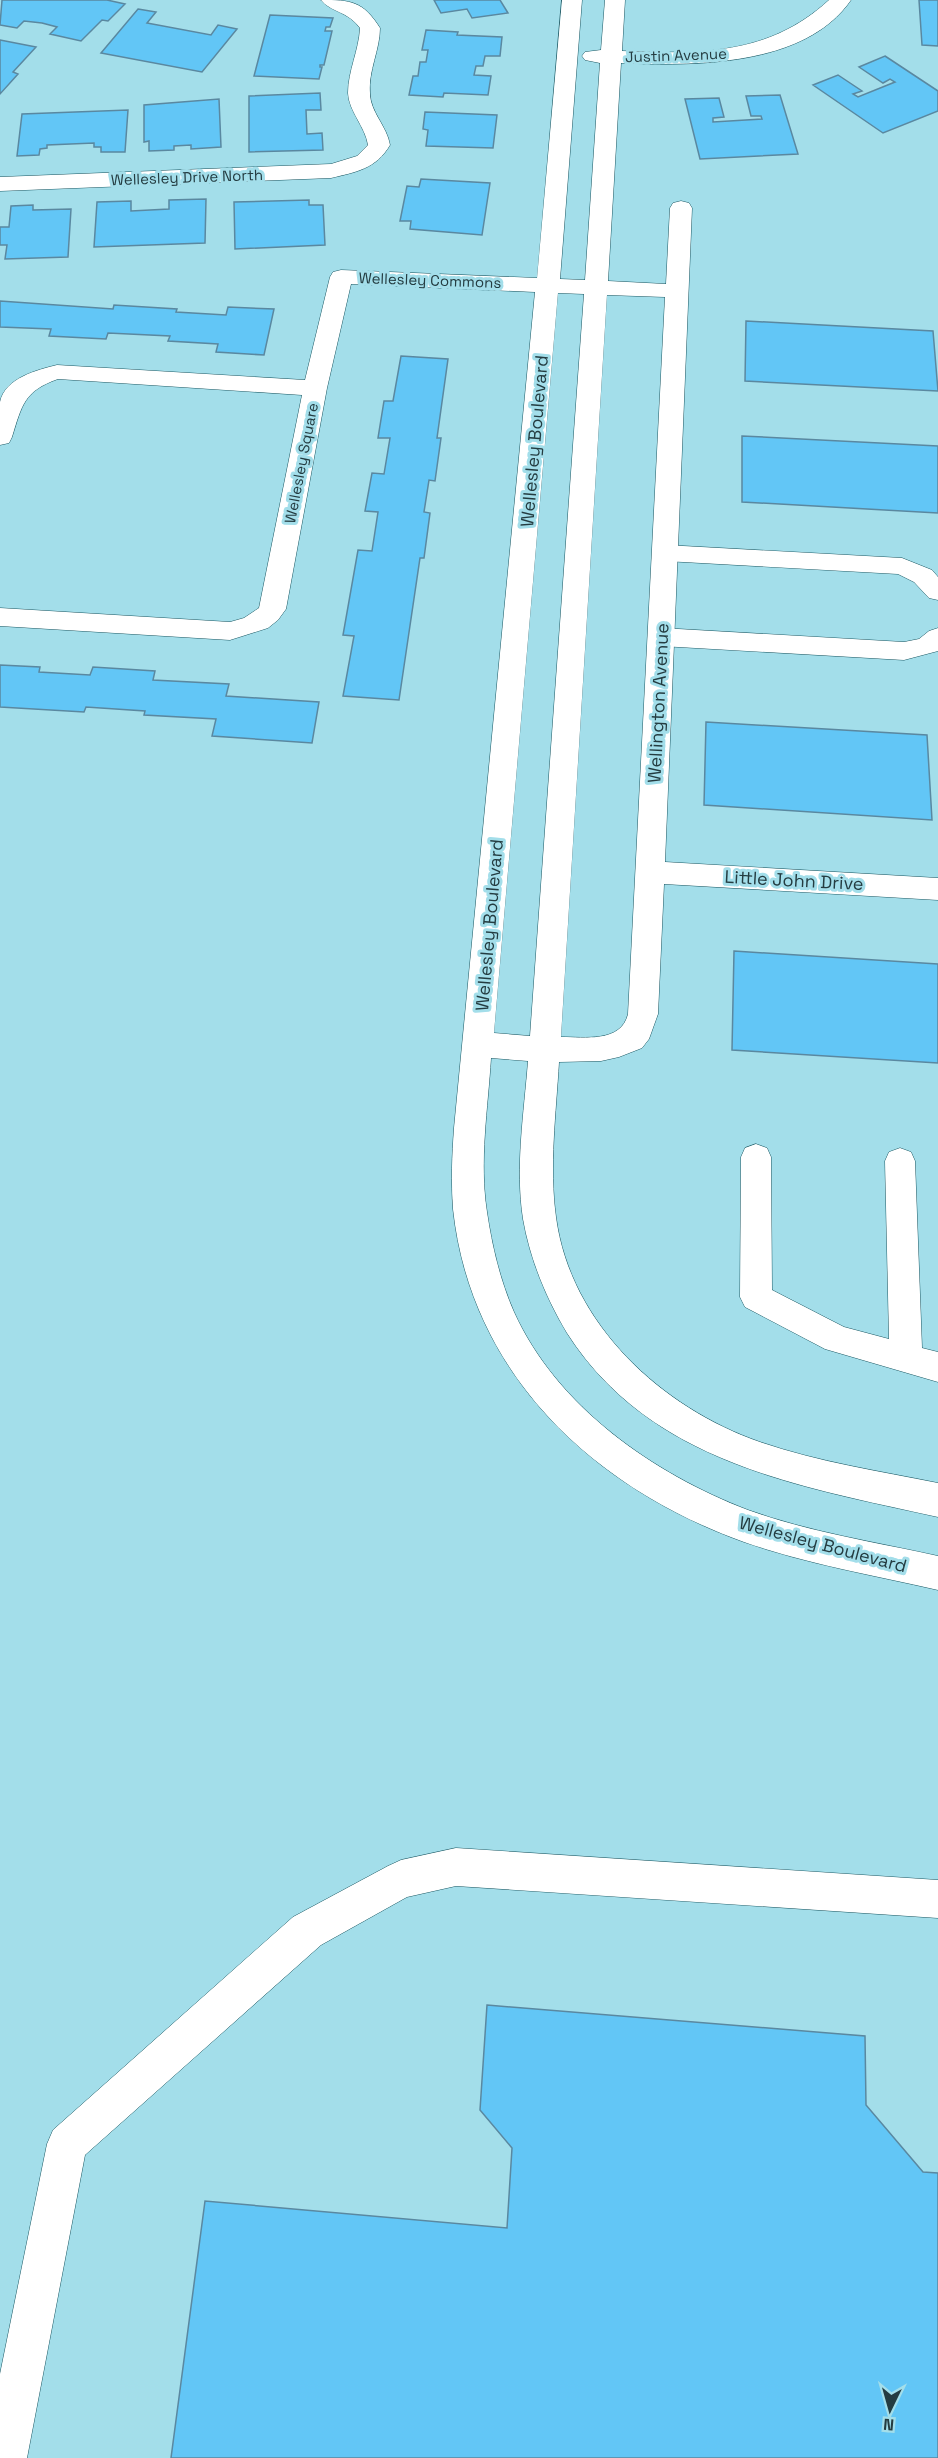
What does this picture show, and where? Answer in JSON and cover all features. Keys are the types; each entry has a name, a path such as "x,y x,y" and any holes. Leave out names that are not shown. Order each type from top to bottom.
{"street":[{"name":"Wellesley Drive North","path":"0,184 331,171 354,167 371,158 379,145 379,135 366,116 359,93 370,28 356,10 331,0"},
{"name":"Wellesley Boulevard","path":"572,0 570,55 477,1044 467,1181 476,1251 485,1286 500,1324 518,1353 565,1414 595,1443 627,1466 703,1508 774,1535 938,1573"},
{"path":"615,0 536,1171 536,1203 540,1227 558,1286 591,1343 616,1371 646,1397 679,1420 730,1446 776,1462 938,1500"},
{"name":"Justin Avenue","path":"570,55 675,58 745,51 802,30 841,0"},
{"name":"Wellington Avenue","path":"477,1044 580,1050 619,1045 631,1039 639,1029 643,1014 681,208"},
{"name":"Wellesley Commons","path":"315,388 341,277 676,291"},
{"name":"Wellesley Square","path":"0,437 18,388 34,379 57,372 315,388 273,609 267,617 251,626 230,631 0,617"},
{"name":"Little John Drive","path":"650,872 938,888"}],"lane":[{"path":"665,553 902,566 922,576 938,592"},
{"path":"661,637 904,651 927,647 938,637"},
{"path":"756,1157 756,1298 837,1339 938,1366"},
{"path":"900,1161 906,1358"},
{"path":"5,2458 66,2144 307,1931 401,1879 456,1867 938,1899"}],"building":[{"path":"2,0 107,0 125,4 108,21 102,20 81,41 50,34 57,27 42,23 24,21 17,28 0,25"},
{"path":"434,0 500,0 508,13 472,18 467,9 441,13"},
{"path":"919,0 938,0 938,46 922,45"},
{"path":"138,9 156,12 147,23 211,35 218,25 237,29 202,72 101,53"},
{"path":"270,15 333,18 330,27 326,27 325,31 332,31 324,65 320,65 322,67 319,79 254,76"},
{"path":"426,30 458,32 457,35 502,37 500,56 485,56 483,66 476,66 474,75 491,76 488,95 444,93 443,97 409,95 413,76 418,76 420,62 426,62 428,50 422,50"},
{"path":"0,40 36,47 13,72 18,74 0,94"},
{"path":"885,56 938,91 938,111 883,133 813,85 838,75 862,91 853,94 858,97 895,82 890,79 883,83 859,67"},
{"path":"320,93 321,110 306,110 307,134 322,133 323,150 249,152 249,96"},
{"path":"780,95 798,154 700,159 685,99 719,98 724,117 713,118 713,122 762,119 761,116 751,116 746,96"},
{"path":"219,99 221,147 191,149 191,145 174,146 174,150 149,151 149,141 144,142 144,105"},
{"path":"128,110 125,152 101,152 101,147 94,147 94,143 47,145 47,148 40,149 39,155 17,156 22,114"},
{"path":"425,112 497,115 493,148 426,146 428,130 423,129"},
{"path":"421,179 490,183 482,235 410,229 411,221 400,221 407,186 419,187"},
{"path":"206,199 205,243 94,247 97,202 131,201 131,211 169,209 169,200"},
{"path":"309,200 309,205 323,205 325,245 235,249 234,202"},
{"path":"33,205 33,210 71,209 68,257 5,259 7,245 0,245 0,227 9,227 11,206"},
{"path":"0,301 113,309 114,305 226,315 228,307 274,309 264,355 216,352 218,344 168,341 170,336 108,333 106,339 49,336 51,329 0,327"},
{"path":"746,321 933,331 938,391 745,381"},
{"path":"401,356 448,359 437,438 441,438 435,481 429,480 424,512 430,513 424,558 420,558 399,700 343,696 354,636 343,635 358,550 372,551 378,512 365,511 372,473 384,474 390,438 378,438 384,401 393,401"},
{"path":"742,436 938,446 938,513 742,502"},
{"path":"0,665 40,667 39,672 90,675 93,667 155,671 153,680 229,684 226,696 319,702 312,743 212,736 216,719 144,715 145,711 86,707 84,712 0,707"},
{"path":"706,722 927,735 932,820 704,805"},
{"path":"734,951 938,964 938,1063 732,1050"},
{"path":"487,2005 865,2036 866,2105 923,2172 938,2173 938,2458 171,2458 205,2201 507,2228 512,2148 480,2110"}]}
